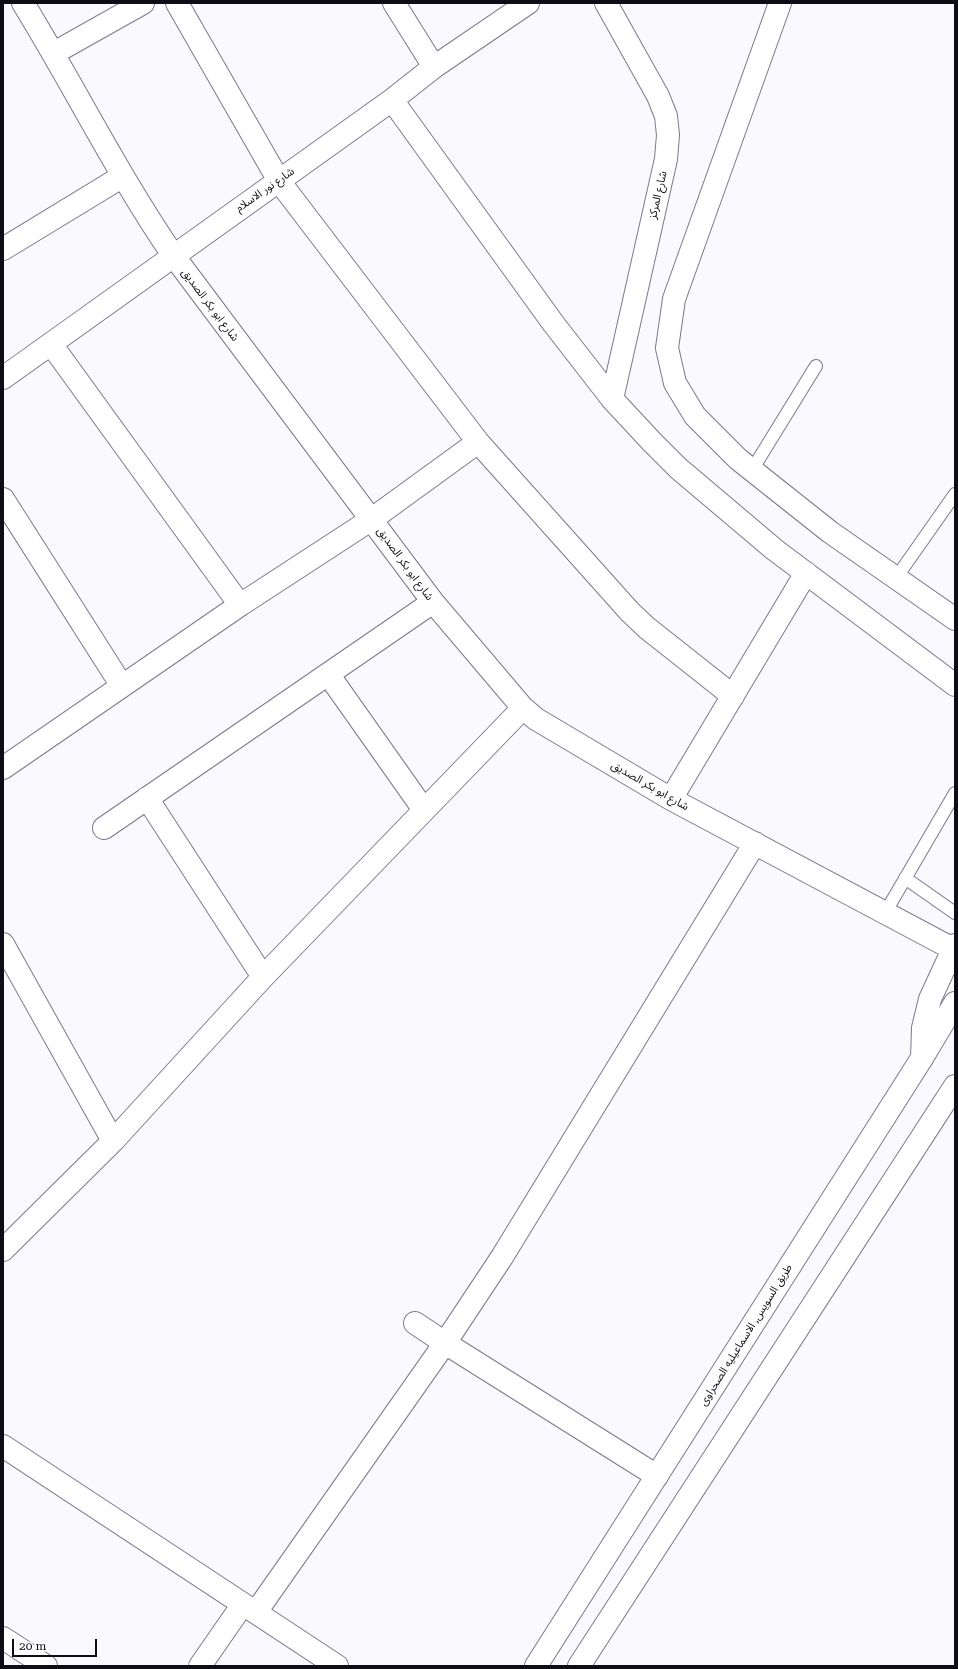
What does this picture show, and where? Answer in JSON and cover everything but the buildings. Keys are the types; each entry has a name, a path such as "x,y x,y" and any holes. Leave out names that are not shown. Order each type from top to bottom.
{"main road":[{"name":"شارع ابو بكر الصديق","path":"23,3 54,53 147,218 433,602 523,708 536,719 671,799 885,913 954,947"},
{"path":"54,53 143,3"},
{"path":"177,3 279,181 478,442 630,612 647,628 733,696"},
{"path":"394,3 434,67"},
{"name":"شارع نور الاسلام","path":"3,378 392,100 434,67 528,3"},
{"name":"شارع المركز","path":"606,3 658,96 666,116 668,136 666,159 612,399"},
{"path":"780,3 674,299 667,348 675,383 695,416 738,459 830,532 955,618"},
{"path":"392,100 553,323 612,399 678,468 775,550 955,685"},
{"path":"3,249 123,176"},
{"path":"51,344 240,605"},
{"path":"3,768 240,605 372,519 478,442"},
{"path":"3,499 122,686"},
{"path":"671,799 806,573"},
{"path":"104,828 433,602"},
{"path":"328,674 424,810"},
{"path":"3,1250 113,1141 263,976 523,708"},
{"path":"146,798 263,976"},
{"path":"200,1666 250,1608 445,1344 502,1257 755,843"},
{"path":"3,944 113,1141"},
{"path":"922,1058 923,1028 930,999 944,972 954,947"},
{"name":"طريق السويس, الاسماعيليه الصحراوى","path":"536,1666 922,1058 955,1003"},
{"path":"579,1666 955,1086"},
{"path":"415,1323 445,1344 657,1476"},
{"path":"3,1446 338,1666"},
{"path":"3,1638 46,1666"}],"lane":[{"path":"752,470 816,366"},
{"path":"896,578 955,494"},
{"path":"885,913 955,792"},
{"path":"905,878 955,913"}]}
